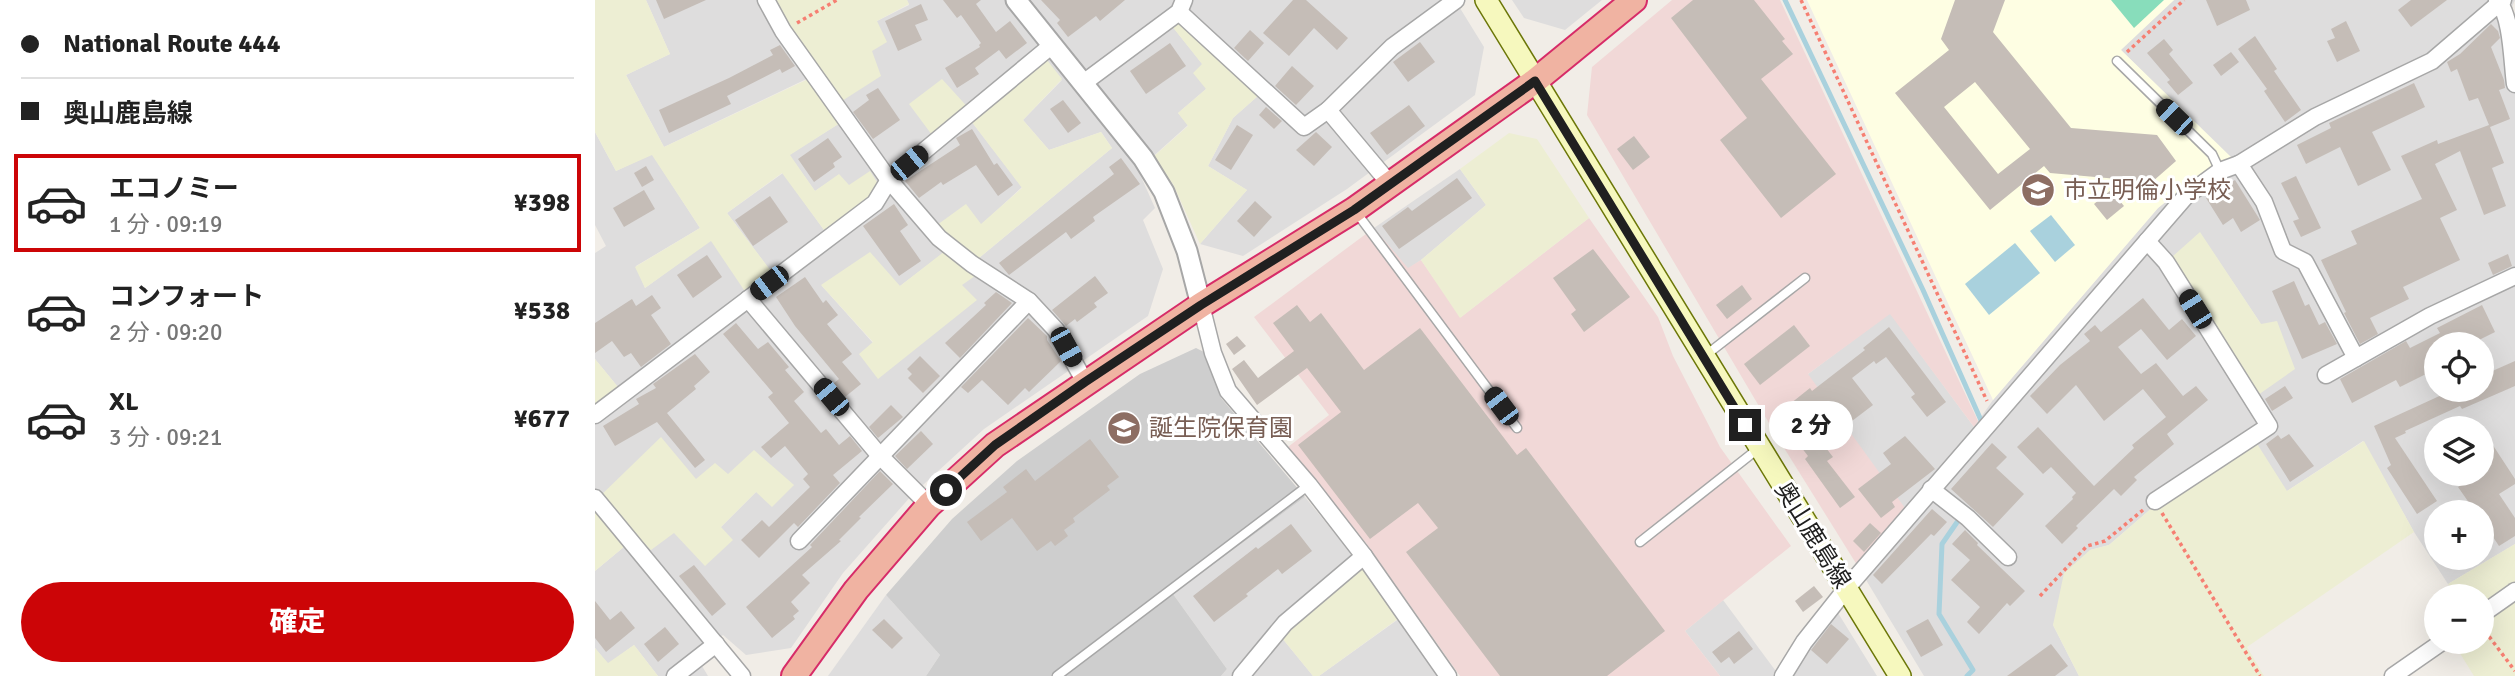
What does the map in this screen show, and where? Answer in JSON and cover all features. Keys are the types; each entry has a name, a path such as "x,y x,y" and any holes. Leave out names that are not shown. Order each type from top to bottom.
{"highway":[{"path":"794,676 856,590 929,505 995,445 1201,305 1354,210 1535,81 1633,0"}],"main road":[{"name":"奥山鹿島線","path":"1486,0 1899,676"}],"street":[{"path":"766,0 783,31 889,180 939,238 972,264 1030,301 1056,330 1085,382"},
{"path":"1016,0 1143,158 1164,191 1187,251 1213,353 1228,391 1309,485 1364,556 1448,676"},
{"path":"1082,84 1182,6 1304,127 1328,110 1392,47 1456,0"},
{"path":"1783,676 1804,642 1846,589 2186,196 2220,172 2239,164 2315,117 2432,61 2500,1 2507,23 2515,84"},
{"path":"595,415 875,203 889,180 1051,46"},
{"path":"1328,110 1390,184"},
{"path":"2239,164 2264,202 2283,251 2305,262 2356,358"},
{"path":"2147,241 2166,262 2269,426 2155,501"},
{"path":"2326,375 2430,316 2515,276"},
{"path":"748,299 880,456 929,505"},
{"path":"799,541 1030,301"},
{"path":"1931,489 2008,557"},
{"path":"595,498 742,676"},
{"path":"1241,676 1285,623 1364,556"},
{"path":"2494,606 2515,592"},
{"path":"675,676 716,644"},
{"path":"2393,676 2425,654"}],"lane":[{"path":"2117,61 2212,154 2220,172"},
{"path":"1354,210 1517,428"},
{"path":"1703,356 1805,278"},
{"path":"1640,542 1759,448"},
{"path":"1056,676 1309,485"}],"path":[{"path":"783,31 837,0"},
{"path":"1801,0 1988,423"},
{"path":"2117,61 2184,0"},
{"path":"2040,596 2087,546 2105,541 2155,501 2260,676"},
{"path":"2494,643 2515,671"}],"shaded area":[{"path":"595,0 646,0 670,54 626,75 664,147 819,74 770,0 907,0 909,4 877,21 887,42 872,51 881,76 831,108 840,123 790,155 815,191 839,174 849,185 870,171 877,182 872,195 824,230 782,173 727,213 774,275 746,293 711,241 645,288 635,267 700,228 652,155 616,171 595,132"},
{"path":"646,0 770,0 819,73 664,147 626,75 670,54"},
{"path":"907,0 1455,0 1484,47 1475,95 1347,189 1243,256 1200,244 1247,190 1208,166 1233,118 1259,95 1172,26 1203,65 1206,89 1178,113 1188,125 1138,170 1155,208 1143,220 1163,269 1148,316 984,429 912,495 843,573 791,648 746,655 723,635 696,656 708,676 658,676 634,645 608,664 595,648 595,571 637,536 674,532 705,565 721,527 756,492 794,485 727,475 606,492 595,501 595,406 618,387 595,359 595,253 606,246 595,225 595,132 616,171 652,154 700,228 636,266 645,288 711,240 773,274 727,213 783,173 824,230 848,185 839,175 815,191 789,155 840,123 831,108 872,51 877,21 909,5","holes":["1062,80 1023,120 1049,150 1101,132 1112,148 979,258 988,266 961,285 976,300 859,355 873,343 822,286 900,286 981,225 1022,187 965,113 973,114"]},
{"path":"1512,0 1602,0 1565,30 1524,18"},
{"path":"1672,0 1780,0 1978,421 1974,427 1890,314 1808,374 1905,508 1857,565 1776,435 1587,115 1592,67"},
{"name":"市立明倫小学校","path":"1807,0 2174,0 2121,50 2231,157 2202,173 2158,208 1993,400"},
{"path":"2174,0 2515,0 2512,7 2515,26 2515,544 2494,557 2494,500 2424,500 2424,547 2363,441 2287,491 2160,501 2109,545 2090,550 2053,625 2079,676 1924,676 1857,565 1808,374 1890,313 1974,427 1993,400 2158,208 2202,173 2230,158 2120,49","holes":["2200,233 2261,324 2164,265"]},
{"path":"1182,17 1259,95 1233,118 1208,166 1247,190 1200,244 1173,184 1152,158 1188,126 1178,113 1206,89 1193,73 1202,64 1171,25"},
{"path":"1047,60 1062,79 1023,120 1049,150 1101,132 1112,148 979,258 988,267 962,285 977,300 878,379 859,354 873,342 821,285 870,252 900,286 954,244 937,225 966,204 981,224 1022,188 965,113 932,135 909,104 942,79 973,113"},
{"path":"1509,133 1537,139 1589,218 1460,318 1421,260 1486,205 1460,169"},
{"path":"1460,169 1486,205 1408,269 1374,228"},
{"path":"1589,218 1658,317 1673,356 1720,447 1791,546 1685,631 1720,676 1460,676 1366,543 1288,447 1329,415 1254,317 1374,228 1408,268 1421,260 1461,317"},
{"path":"2200,232 2261,324 2277,321 2295,369 2248,402 2163,265"},
{"path":"1196,348 1206,353 1221,398 1305,497 1173,594 1227,669 1221,676 926,676 940,655 886,595 952,519 1017,461 1140,374"},
{"path":"595,359 618,387 595,406"},
{"path":"661,437 696,479 715,463 728,474 754,450 794,485 772,507 756,492 721,527 733,540 705,566 674,533 651,550 637,536 595,571 595,501"},
{"path":"2254,439 2287,491 2364,441 2414,532 2247,647 2264,676 2079,676 2053,625 2064,573 2090,550 2109,545 2160,501"},
{"path":"1305,497 1362,567 1282,638 1313,676 1221,676 1227,669 1173,594"},
{"path":"2515,544 2515,676 2474,676 2460,654 2494,654 2494,584 2448,584 2471,570 2494,570 2494,557"},
{"path":"1362,567 1399,618 1319,676 1313,676 1282,638"},
{"path":"2439,570 2471,570 2448,584"},
{"path":"886,595 940,655 926,676 828,676"},
{"path":"1723,600 1778,674 1830,600 1877,676 1720,676 1685,631"},
{"path":"1400,618 1439,676 1319,676"},
{"path":"634,645 658,676 595,676 595,648 608,663"}],"green space":[{"path":"2111,0 2164,0 2134,28"}],"water":[{"path":"2051,215 2075,245 2055,262 2030,231"},
{"path":"2015,243 2040,273 1989,315 1965,284"}],"building":[{"path":"656,0 706,0 664,19"},
{"path":"943,0 981,0 976,4 996,32 1010,21 1027,43 1006,59 999,50 975,68 979,74 957,88 945,68 980,47 981,43 961,15 957,18"},
{"path":"1041,0 1125,0 1100,21 1096,16 1068,37 1057,23 1060,20"},
{"path":"1293,0 1306,0 1348,38 1337,50 1314,28 1289,56 1263,33"},
{"path":"1693,0 1754,0 1785,39 1782,41 1793,54 1761,79 1836,174 1781,218 1720,140 1747,118 1671,18"},
{"path":"1955,0 2005,0 1993,32 2071,128 2157,135 2176,161 2152,182 2050,173 2044,166 1990,210 1895,93 1949,50 1941,39","holes":["1975,82 2030,149 1998,174 1944,107"]},
{"path":"2206,0 2246,0 2250,10 2217,26"},
{"path":"2411,0 2447,0 2411,27 2398,10"},
{"path":"921,4 928,20 915,25 922,40 898,51 885,21"},
{"path":"2346,21 2360,51 2337,62 2327,41 2335,38 2331,29"},
{"path":"2491,24 2498,31 2500,38 2491,47 2504,80 2505,88 2499,90 2510,119 2490,127 2504,163 2492,168 2506,206 2484,215 2460,151 2435,164 2457,210 2440,218 2460,260 2403,287 2409,299 2370,318 2378,334 2360,344 2321,260 2357,244 2351,231 2422,199 2401,156 2437,140 2438,144 2489,125 2478,98 2469,101 2457,69 2451,72 2447,62 2460,54"},
{"path":"1250,30 1264,43 1248,61 1234,48"},
{"path":"2255,36 2277,69 2274,71 2301,110 2285,122 2264,91 2267,89 2238,49"},
{"path":"2164,39 2173,50 2169,54 2193,83 2178,95 2167,82 2170,80 2147,53"},
{"path":"1420,42 1435,62 1408,82 1393,62"},
{"path":"1170,43 1186,66 1146,94 1130,71"},
{"path":"780,45 795,66 782,73 780,69 727,96 731,104 669,133 659,110 773,55 770,50"},
{"path":"2231,52 2239,62 2221,76 2213,65"},
{"path":"1292,66 1314,86 1296,105 1275,86"},
{"path":"2414,83 2425,107 2372,132 2391,170 2358,186 2340,147 2306,164 2297,145 2331,128 2329,123"},
{"path":"878,88 900,120 873,139 853,112 869,100 866,95"},
{"path":"1063,100 1081,123 1068,133 1050,109"},
{"path":"1409,105 1425,126 1387,155 1370,133"},
{"path":"1266,107 1282,121 1274,129 1259,115"},
{"path":"1237,125 1253,135 1231,170 1215,160"},
{"path":"972,129 994,165 997,163 1013,185 998,196 976,165 943,185 941,182 919,198 905,181 960,145 956,138"},
{"path":"1316,132 1332,147 1314,166 1296,150"},
{"path":"1634,136 1650,157 1633,170 1617,149"},
{"path":"828,138 842,157 833,163 835,167 814,182 798,159"},
{"path":"1121,158 1140,184 1093,217 1095,221 1071,239 1066,232 1009,275 999,263 1114,174 1109,167"},
{"path":"646,166 654,180 642,187 634,173"},
{"path":"2296,176 2321,228 2301,237 2293,221 2299,219 2281,183"},
{"path":"1457,178 1472,198 1399,249 1382,226 1408,207 1412,211"},
{"path":"2235,180 2260,220 2241,232 2233,218 2223,225 2206,198"},
{"path":"644,190 655,209 624,227 613,208"},
{"path":"2111,190 2124,206 2107,220 2094,204"},
{"path":"770,196 788,222 753,246 735,220"},
{"path":"1255,201 1272,217 1254,237 1237,221"},
{"path":"894,204 908,225 900,231 921,261 899,276 863,226"},
{"path":"1593,249 1630,297 1584,332 1571,314 1576,310 1553,278"},
{"path":"2508,254 2512,266 2493,275 2488,263"},
{"path":"707,255 722,277 693,298 677,275"},
{"path":"1095,276 1108,293 1094,303 1097,307 1077,322 1075,319 1066,326 1052,310"},
{"path":"805,277 823,303 826,300 838,315 827,324 852,354 842,362 861,384 845,397 833,384 839,379 795,326 776,297"},
{"path":"2294,281 2305,306 2309,304 2319,325 2325,322 2337,344 2302,359 2272,291"},
{"path":"1742,285 1752,299 1727,319 1716,305"},
{"path":"996,292 1012,303 960,358 945,343 986,305 984,303"},
{"path":"652,295 661,308 651,315 671,344 641,367 631,353 624,357 612,341 595,353 595,323 632,299 636,306"},
{"path":"2143,298 2169,330 2182,319 2196,336 2167,360 2141,329 2118,347 2141,374 2156,363 2183,396 2196,386 2208,400 2167,434 2174,444 2134,477 2137,480 2121,496 2114,489 2076,526 2078,528 2062,544 2045,526 2076,493 2051,467 2043,474 2017,447 2038,427 2094,486 2134,448 2132,445 2166,417 2143,389 2104,421 2076,385 2047,414 2030,396 2060,365 2090,341 2084,334 2095,325 2101,332"},
{"path":"1297,305 1310,322 1321,313 1364,370 1420,328 1517,455 1526,448 1665,631 1607,676 1500,676 1406,552 1438,528 1418,503 1370,539 1298,445 1341,412 1307,368 1257,405 1232,369 1244,360 1258,378 1294,351 1273,323"},
{"path":"2482,305 2495,332 2439,332 2437,328"},
{"path":"1028,318 1047,336 1061,361 1029,392 1025,388 1008,405 982,380 968,393 961,387"},
{"path":"736,323 758,349 768,342 789,367 785,370 804,392 794,401 821,433 826,429 839,445 850,436 862,451 833,475 840,483 798,527 794,523 759,558 741,540 762,520 769,527 810,487 803,479 808,474 785,446 771,458 761,447 789,423 768,397 773,393 723,334"},
{"path":"1794,325 1810,346 1760,385 1744,364"},
{"path":"1889,327 1946,402 1927,417 1911,397 1915,394 1886,357 1876,364 1874,361 1852,378 1873,405 1852,421 1838,403 1809,426 1833,457 1827,461 1855,497 1840,508 1805,459 1808,456 1776,415 1865,350 1863,348"},
{"path":"1237,336 1246,346 1234,355 1226,344"},
{"path":"2406,341 2410,348 2424,341 2424,375 2400,387 2396,380 2352,403 2340,379"},
{"path":"695,354 710,372 694,386 696,389 667,413 705,460 695,468 657,422 615,446 603,426 639,404 636,399 656,388 653,384"},
{"path":"920,356 940,376 923,393 908,378 912,374 907,369"},
{"path":"2515,361 2515,386 2494,395 2494,370"},
{"path":"2285,386 2293,398 2272,411 2265,399"},
{"path":"2426,402 2478,402 2462,409 2460,406 2438,416 2424,416 2424,422 2395,438 2424,482 2424,486 2427,486 2436,500 2424,500 2424,509 2417,514 2387,468 2391,465 2374,426"},
{"path":"891,405 903,417 878,438 869,427"},
{"path":"921,431 933,444 907,469 895,456"},
{"path":"2289,434 2314,466 2290,482 2266,444 2278,435 2281,439"},
{"path":"1905,436 1935,469 1892,502 1895,507 1881,518 1858,489 1891,464 1883,453"},
{"path":"1090,439 1119,477 1107,486 1110,490 1073,518 1075,522 1064,530 1068,536 1055,546 1051,541 1037,551 1012,518 981,541 967,522 1007,492 1003,487 1026,469 1035,481"},
{"path":"1992,443 2007,457 1996,468 2024,494 1993,527 1951,489"},
{"path":"2494,447 2515,479 2515,484 2499,494 2515,518 2515,536 2499,546 2494,538 2494,500 2467,500 2458,487 2494,486"},
{"path":"880,471 893,484 859,517 861,518 839,540 841,541 802,575 810,583 791,602 799,611 793,616 795,619 772,638 746,607 812,547 810,545"},
{"path":"1932,509 1947,522 1934,536 1931,534 1882,584 1873,575"},
{"path":"1870,523 1881,533 1864,552 1853,541"},
{"path":"1291,524 1312,551 1282,574 1278,569 1214,622 1193,596 1256,547 1258,549"},
{"path":"1965,530 2025,591 2010,606 2007,603 1979,634 1967,622 1980,607 1951,580 1970,560 1952,544"},
{"path":"694,565 726,604 712,616 679,576"},
{"path":"1814,586 1823,597 1803,612 1795,601"},
{"path":"595,601 610,620 621,611 635,628 606,652 595,638"},
{"path":"884,619 903,638 892,649 872,630"},
{"path":"1928,619 1943,645 1921,657 1906,631"},
{"path":"1831,624 1849,639 1827,664 1811,650"},
{"path":"665,627 679,644 658,662 644,644"},
{"path":"1739,631 1753,649 1734,664 1729,657 1721,663 1712,652"},
{"path":"2051,644 2068,666 2055,676 2007,676"}],"waterway":[{"path":"1785,0 1923,290 1984,427"},
{"path":"1962,515 1942,544 1939,614 1973,670 1967,676"}],"place":[{"name":"市立明倫小学校","path":"2038,190"},
{"name":"誕生院保育園","path":"1124,428"}],"route":[{"path":"946,490 995,445 1085,382 1201,305 1354,210 1535,81 1745,425"}]}
